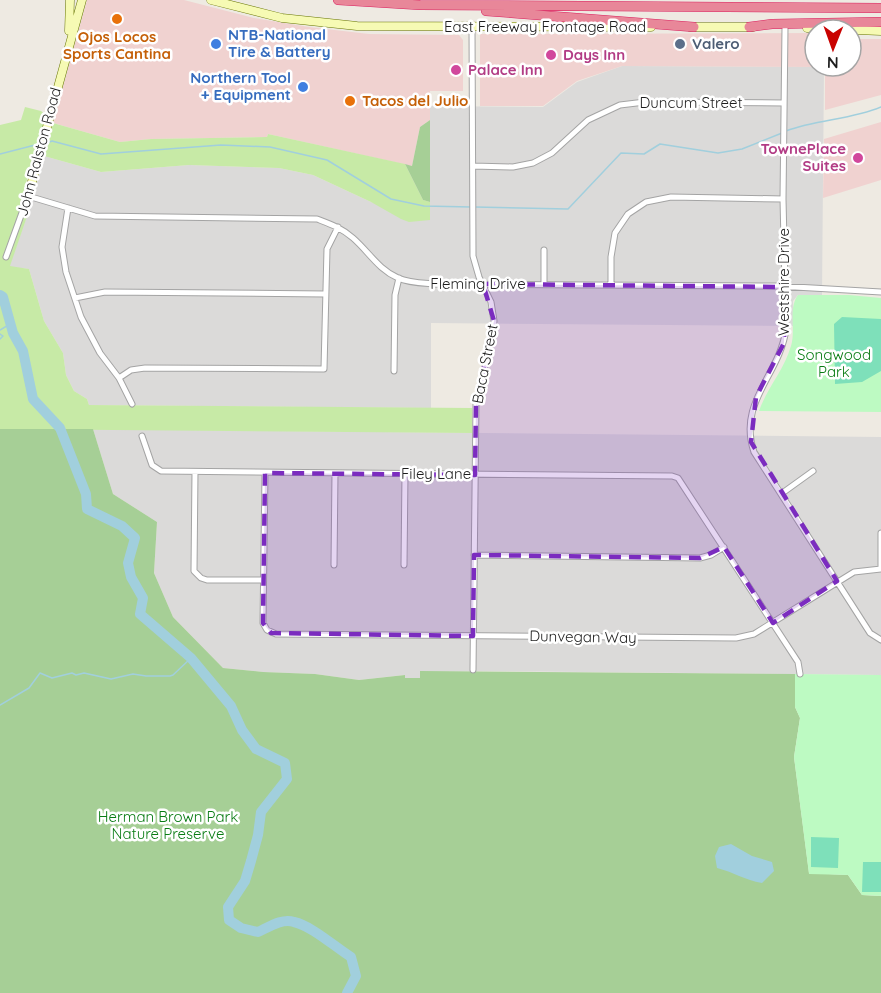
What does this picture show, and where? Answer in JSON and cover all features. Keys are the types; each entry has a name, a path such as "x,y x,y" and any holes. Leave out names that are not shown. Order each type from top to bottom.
{"highway":[{"path":"338,0 694,27"},
{"path":"420,5 881,8"},
{"path":"748,27 772,24 881,22"}],"main road":[{"name":"John Ralston Road","path":"68,45 70,0"},
{"name":"John Ralston Road","path":"28,196 82,0"},
{"name":"East Freeway Frontage Road","path":"212,0 282,18 357,26 748,27 881,31"}],"street":[{"name":"Baca Street","path":"472,27 473,256 479,277 491,302 494,321 476,403 473,670"},
{"name":"Westshire Drive","path":"785,28 784,343 773,369 756,397 752,410 750,435 754,452 874,637 881,640"},
{"name":"Duncum Street","path":"473,166 513,166 533,163 552,153 588,120 620,105 645,102 784,103"},
{"name":"Fleming Drive","path":"28,196 95,216 317,219 338,227 354,239 378,266 399,278 435,284 785,287 881,292"},
{"name":"John Ralston Road","path":"6,257 28,196"},
{"path":"611,285 611,257 615,233 628,214 646,202 671,197 783,199"},
{"path":"68,208 62,247 66,272 81,317 100,353 119,378 132,404"},
{"path":"119,378 131,370 145,368 324,369 327,249 338,227"},
{"path":"544,250 544,284"},
{"path":"394,371 395,295 399,278"},
{"path":"75,298 105,292 325,294"},
{"name":"Filey Lane","path":"142,436 152,465 157,470 672,476 678,478 724,548"},
{"path":"781,494 813,471"},
{"path":"195,472 194,571 207,580 263,580 265,473"},
{"path":"334,564 335,473"},
{"path":"404,565 405,474"},
{"path":"881,533 881,569"},
{"path":"474,555 700,558 724,548 798,662 800,674"},
{"name":"Dunvegan Way","path":"263,580 263,623 267,630 276,634 736,638 754,634 854,572 881,569"}],"highlighted area":[{"path":"483,284 785,287 784,343 756,397 751,442 837,581 773,623 724,547 700,558 474,555 473,636 271,633 263,623 265,473 475,475 476,403 494,321"}],"shaded area":[{"path":"87,0 184,0 254,18 309,27 369,34 459,35 463,40 463,91 430,91 430,120 420,127 412,166 268,134 267,137 151,139 120,142 53,123"},
{"path":"803,33 803,67 622,66 577,81 543,106 480,106 480,34"},
{"path":"863,39 881,39 881,95 825,110 825,78 863,78"},
{"path":"622,66 803,67 803,78 824,78 822,295 798,295 793,301 794,326 431,323 431,408 89,405 87,399 74,391 66,375 63,353 44,321 29,269 9,267 31,205 44,156 101,172 189,165 279,168 313,175 371,202 430,220 430,106 543,107 577,82"},
{"path":"881,122 881,180 823,198 824,139"},
{"path":"93,429 881,437 881,675 481,671 420,672 420,678 405,678 404,675 359,680 315,674 223,668 173,617 154,573 157,522 113,494"}],"green space":[{"path":"25,107 41,111 45,114 45,120 20,203 31,205 10,266 29,269 44,321 63,353 66,375 74,391 87,399 89,405 472,408 472,433 0,429 0,125 21,120"},
{"path":"430,120 430,202 423,200 405,164 412,166 420,127"},
{"path":"53,123 120,142 151,139 267,137 268,134 405,164 423,200 430,202 430,220 409,222 313,175 279,168 189,165 101,172 44,156"},
{"name":"Songwood Park","path":"798,295 849,295 881,298 881,412 759,411 791,346 793,306"},
{"path":"842,317 881,319 881,371 862,382 835,384 834,324"},
{"name":"Herman Brown Park Nature Preserve","path":"0,429 93,429 113,494 157,522 154,573 173,617 223,668 315,674 359,680 405,675 405,678 420,678 420,671 795,674 795,707 800,718 794,757 809,873 848,875 862,895 881,896 881,993 0,993"},
{"path":"795,674 881,675 881,896 862,895 848,875 809,874 794,757 800,718 795,707"},
{"path":"811,837 839,838 838,868 811,867"},
{"path":"863,862 881,862 881,892 862,892"}],"water":[{"path":"731,844 752,856 772,862 774,871 762,883 717,868 715,856 719,847"}],"waterway":[{"path":"786,131 858,115 881,107"},
{"path":"475,207 568,209 621,153 644,154 660,144 718,153 742,149 782,133"},
{"path":"47,143 52,141 101,154 221,145 270,147 327,160 391,199 424,206 471,207"},
{"path":"0,154 39,144"},
{"path":"0,295 3,297 13,333 23,351 33,399 60,428 86,494 87,509 122,526 135,538 128,563 131,577 143,598 140,614 191,658 231,706 242,730 256,749 285,763 287,779 261,812 258,835 245,881 228,907 229,920 241,928 258,932 285,921 301,924 316,932 351,957 356,976 347,993"},
{"path":"0,330 10,324"},
{"path":"0,334 3,336 0,339"},
{"path":"0,705 29,688 40,673 52,678 72,673 76,675 84,673 111,679 133,674 170,676 191,658"}],"place":[{"name":"Ojos Locos Sports Cantina","path":"117,19"},
{"name":"NTB-National Tire & Battery","path":"216,44"},
{"name":"Valero","path":"680,44"},
{"name":"Days Inn","path":"551,55"},
{"name":"Palace Inn","path":"456,70"},
{"name":"Northern Tool + Equipment","path":"303,87"},
{"name":"Tacos del Julio","path":"350,101"},
{"name":"TownePlace Suites","path":"858,158"}]}
